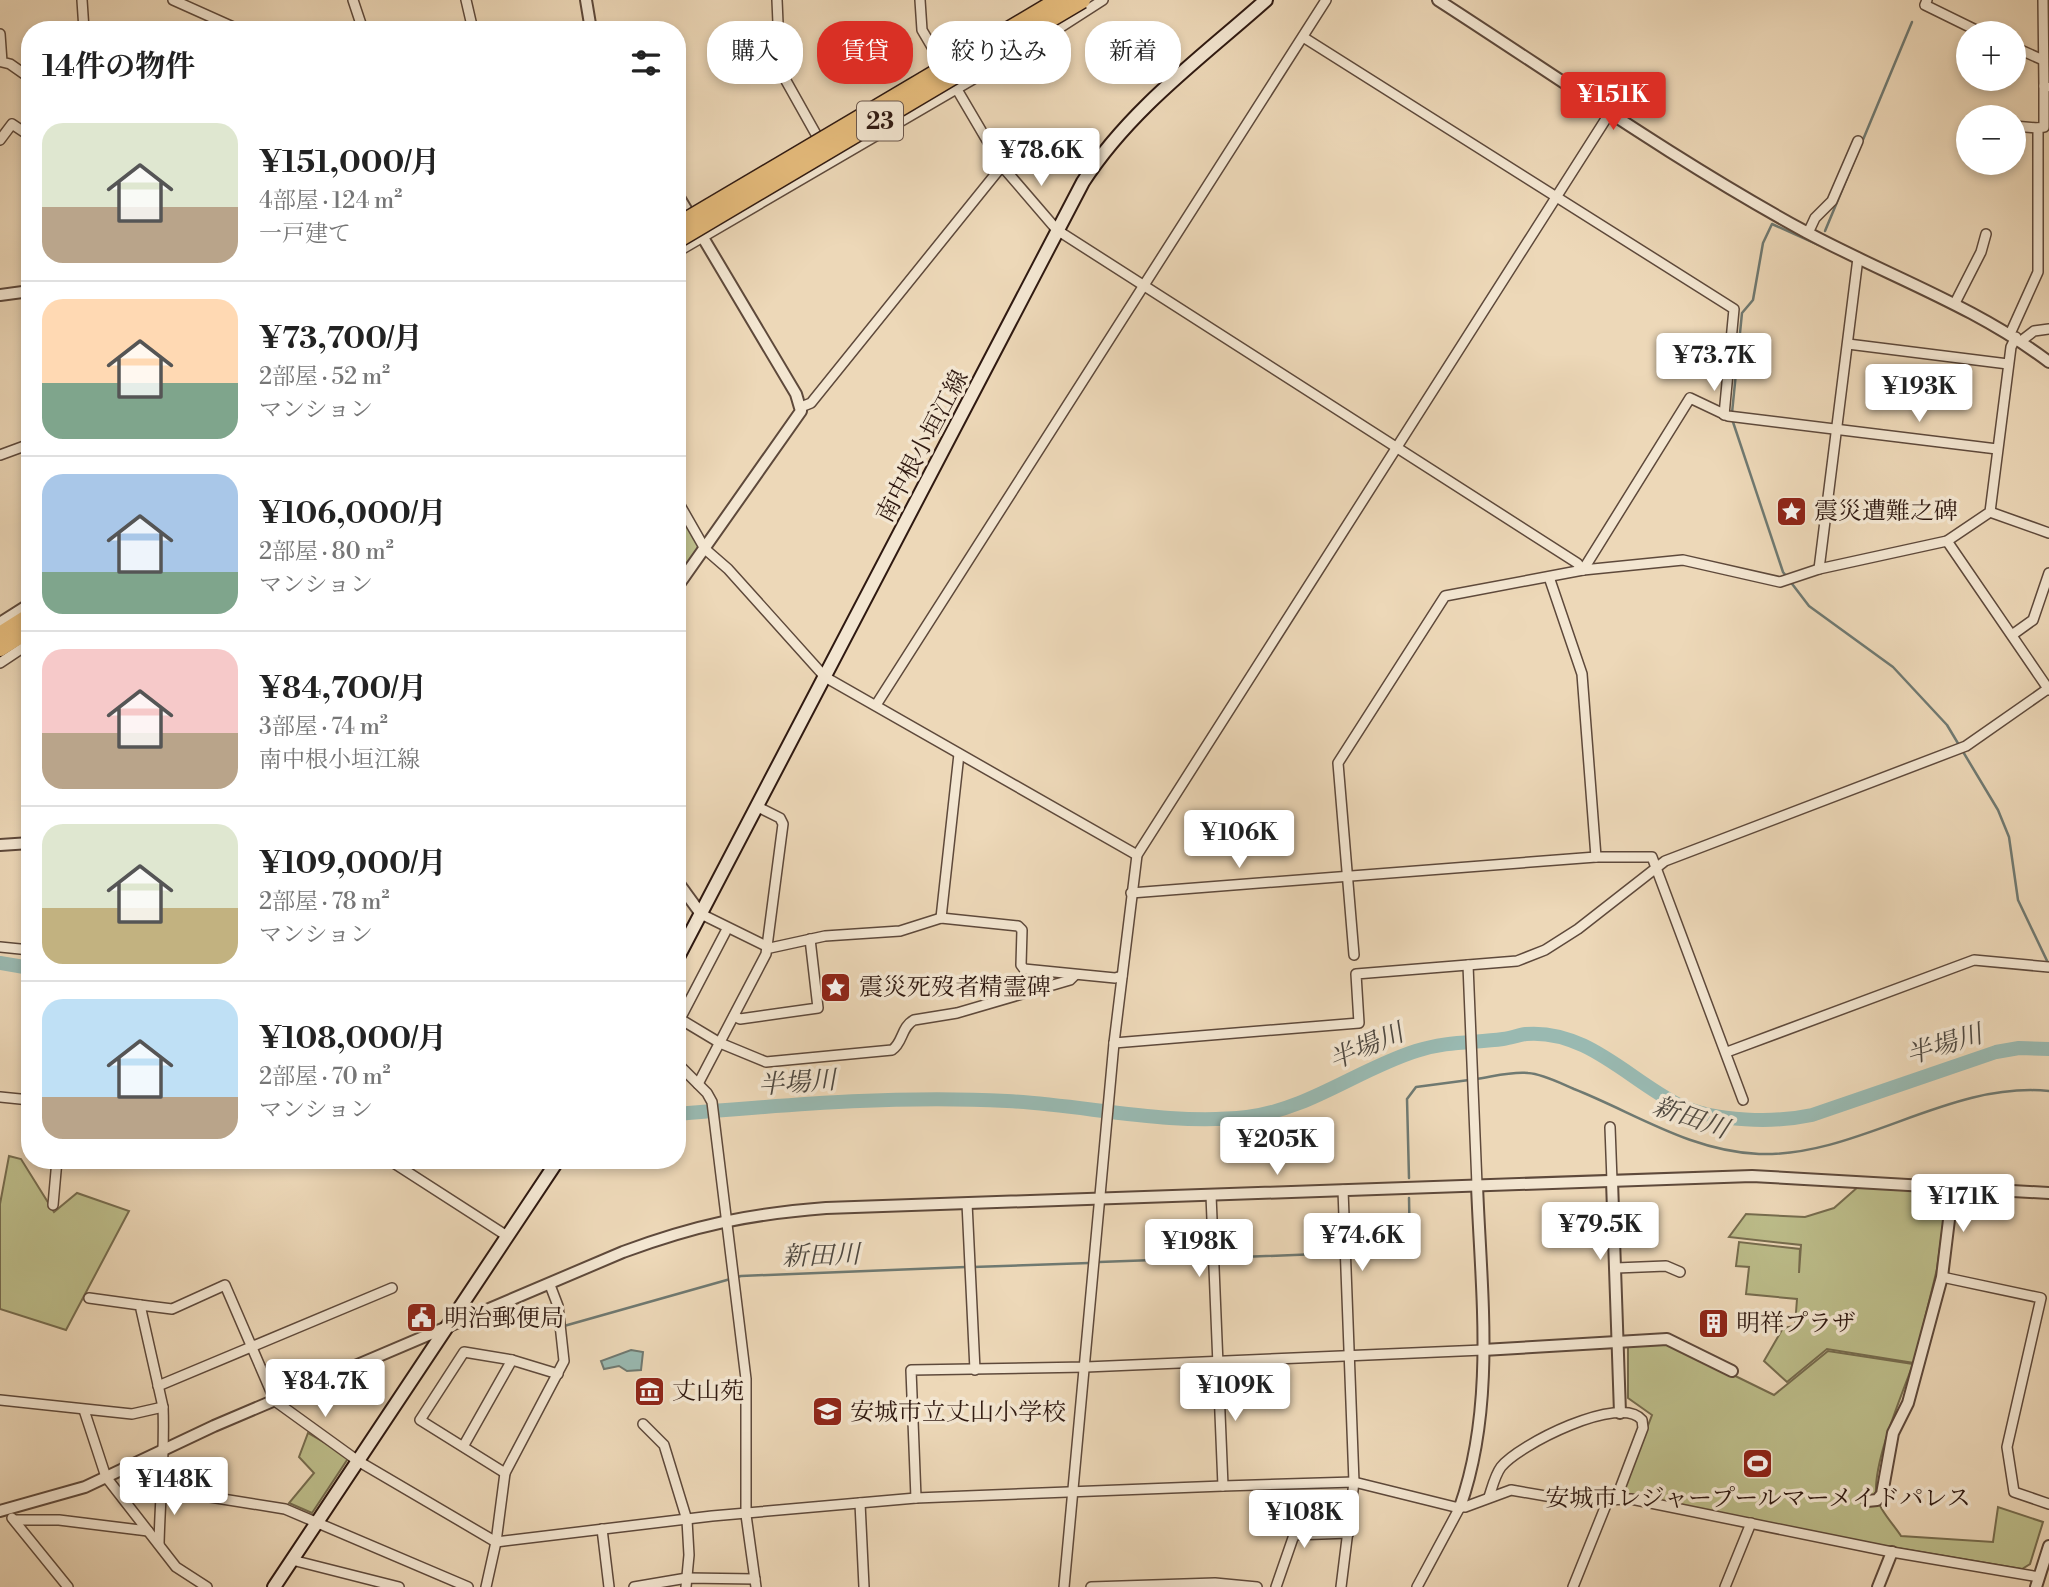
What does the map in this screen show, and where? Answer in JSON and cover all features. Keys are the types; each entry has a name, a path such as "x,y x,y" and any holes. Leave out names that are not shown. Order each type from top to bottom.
{"highway":[{"name":"23","path":"686,221 1059,0"},
{"name":"23","path":"686,235 1082,0"},
{"path":"0,635 21,622"},
{"path":"0,648 21,635"}],"main road":[{"name":"南中根小垣江線","path":"686,942 1083,182 1122,130 1266,0"},
{"path":"274,1587 552,1169"}],"street":[{"path":"82,0 83,21"},
{"path":"173,0 220,21"},
{"path":"353,0 360,21"},
{"path":"466,0 471,21"},
{"path":"586,0 590,21"},
{"path":"777,0 780,70 817,136"},
{"path":"920,0 922,30 927,38"},
{"path":"1010,21 1046,0"},
{"path":"686,247 957,89 1103,0"},
{"path":"876,705 1326,0"},
{"path":"1438,0 1808,233 1955,303 2015,337 2049,362"},
{"path":"1927,0 1925,5 1958,21"},
{"path":"1354,956 1338,763 1445,596 1583,570 1683,560 1787,579 1819,569 1947,541 1990,512 2008,364 2038,272 2037,237 2047,86 2043,60 2043,0"},
{"path":"0,34 2,62 21,72"},
{"path":"1303,37 1734,309 1729,416"},
{"path":"2026,52 2043,60"},
{"path":"688,213 927,69"},
{"path":"954,84 1002,166 1057,230 1583,570"},
{"path":"1064,1587 1114,1043 1137,855 1611,111"},
{"path":"0,140 12,124 21,130"},
{"path":"1808,233 1815,218 1832,201 1858,141"},
{"path":"801,407 811,403 1002,166"},
{"path":"686,210 801,407 801,414 686,575"},
{"path":"1955,303 1981,252 1986,234"},
{"path":"2037,237 2049,237"},
{"path":"1819,569 1858,258"},
{"path":"0,295 21,292"},
{"path":"2015,337 2049,329"},
{"path":"1848,344 2008,364"},
{"path":"1583,570 1690,398 1729,416 1997,449"},
{"path":"0,454 21,447"},
{"path":"1990,512 2049,533"},
{"path":"686,516 705,549 728,569 825,677 1137,855"},
{"path":"1114,1043 1359,1023 1356,974 1517,961 1545,950 1599,914 1657,865 1962,747 2049,689 1947,541"},
{"path":"2012,635 2033,620 2049,573"},
{"path":"1549,577 1582,674 1596,857"},
{"path":"0,623 21,610"},
{"path":"0,663 21,649"},
{"path":"941,918 959,754"},
{"path":"698,1084 766,954 783,824 780,818 758,807"},
{"path":"0,845 21,844"},
{"path":"1131,893 1596,857 1652,857 1743,1100"},
{"path":"686,893 701,914 766,948 810,939 900,931 941,918 1021,926 1022,968 1075,975 1115,978 1122,976"},
{"path":"686,1008 727,929"},
{"path":"734,1016 739,1019 818,1008 810,939"},
{"path":"0,947 21,949"},
{"path":"1727,1052 1974,960 2047,966"},
{"path":"1417,1587 1460,1507 1478,1434 1483,1350 1468,965"},
{"path":"686,1023 720,1043 766,1062 892,1050 898,1046 906,1027 914,1020 995,1002 1070,980 1075,975"},
{"path":"634,1587 686,1582 755,1583 746,1515 746,1379 715,1122 712,1102 686,1072"},
{"path":"0,1097 21,1099"},
{"path":"1610,1127 1620,1413"},
{"path":"53,1205 56,1169"},
{"path":"403,1169 507,1236"},
{"path":"3,1510 85,1487 275,1401 550,1285 670,1235 725,1220 826,1208 1752,1176 2049,1194"},
{"path":"1867,1501 1877,1500 1882,1494 1893,1433 1908,1403 1942,1277 1953,1187"},
{"path":"1341,1587 1354,1482 1343,1190"},
{"path":"1211,1195 1223,1486"},
{"path":"967,1203 975,1370"},
{"path":"1616,1268 1665,1266 1681,1272"},
{"path":"1942,1277 2041,1298 2007,1447 2014,1492 2049,1504"},
{"path":"89,1298 172,1309 225,1285 275,1401 358,1461 496,1542 916,1498 1354,1482 1460,1507 1511,1490 1575,1501 1644,1501 2041,1581 2049,1546"},
{"path":"486,1587 496,1542 505,1474 564,1361 558,1306 550,1285"},
{"path":"158,1386 392,1288"},
{"path":"140,1305 163,1407 165,1449 160,1468 159,1544"},
{"path":"916,1498 911,1370 1086,1367 1350,1357 1667,1339 1732,1371"},
{"path":"505,1474 464,1445 420,1420 464,1352 512,1360 558,1374"},
{"path":"464,1445 512,1360"},
{"path":"0,1400 132,1414 163,1407"},
{"path":"84,1409 106,1477 176,1567 207,1587"},
{"path":"1489,1497 1500,1467 1522,1450 1595,1415 1639,1415 1643,1428 1573,1587"},
{"path":"643,1424 664,1445 687,1520 686,1582"},
{"path":"160,1489 285,1509 468,1587"},
{"path":"860,1503 864,1587"},
{"path":"3,1510 68,1587"},
{"path":"14,1520 59,1520 148,1531"},
{"path":"1725,1587 1751,1523"},
{"path":"602,1529 608,1587"},
{"path":"1276,1587 1294,1535 1349,1533"},
{"path":"1878,1587 1892,1552"},
{"path":"292,1560 399,1587"},
{"path":"1091,1587 1214,1583 1257,1587"}],"green space":[{"path":"686,517 705,549 686,573"},
{"path":"9,1156 21,1159 21,1169 27,1169 54,1212 77,1193 129,1211 66,1330 0,1309 0,1204"},
{"path":"1859,1186 1943,1191 1947,1195 1937,1269 1914,1363 1827,1349 1787,1382 1764,1361 1783,1328 1795,1326 1797,1299 1746,1294 1749,1267 1736,1266 1739,1242 1800,1249 1799,1273 1801,1245 1729,1237 1746,1214 1805,1217 1834,1208"},
{"name":"安城市レジャープールマーメイドパレス","path":"1668,1343 1774,1395 1828,1351 1913,1364 1879,1464 1876,1494 1883,1510 1901,1536 1993,1542 1998,1507 2043,1522 2030,1564 2022,1569 1885,1546 1624,1495 1623,1490 1652,1415 1628,1398 1628,1345"},
{"path":"308,1433 349,1457 312,1513 289,1503 314,1473 299,1457"}],"water":[{"path":"631,1350 643,1352 641,1370 627,1371 619,1366 604,1369 601,1361"}],"waterway":[{"path":"1825,231 1912,22"},
{"path":"1732,413 1742,313 1753,300 1763,243 1772,224 1819,245"},
{"path":"1732,419 1783,572 1809,606 1893,667 1947,725 1998,810 2009,837 2018,900 2049,965"},
{"name":"半場川","path":"0,963 21,966"},
{"name":"半場川","path":"686,1113 842,1102 965,1099 1037,1103 1187,1119 1247,1117 1269,1113 1312,1098 1416,1051 1438,1045 1503,1039 1526,1034 1548,1035 1588,1048 1661,1095 1694,1111 1727,1118 1763,1120 1812,1115 1996,1052 2019,1048 2049,1049"},
{"name":"新田川","path":"1475,1079 1515,1073 1540,1075 1686,1138 1710,1146 1759,1154 1796,1152 1832,1144 1975,1097 2012,1091 2049,1091"},
{"name":"新田川","path":"1409,1178 1407,1099 1416,1087 1469,1080"},
{"name":"新田川","path":"1348,1253 1410,1250 1409,1198"},
{"name":"新田川","path":"1217,1258 1342,1253"},
{"name":"新田川","path":"1099,1262 1209,1258"},
{"name":"新田川","path":"973,1267 1089,1263"},
{"name":"新田川","path":"564,1326 741,1276 966,1267"}],"place":[{"name":"震災遭難之碑","path":"1791,511"},
{"name":"震災死歿者精霊碑","path":"836,987"},
{"name":"明治郵便局","path":"421,1318"},
{"name":"明祥プラザ","path":"1713,1323"},
{"name":"丈山苑","path":"649,1391"},
{"name":"安城市立丈山小学校","path":"827,1412"},
{"name":"安城市レジャープールマーメイドパレス","path":"1758,1464"}]}
